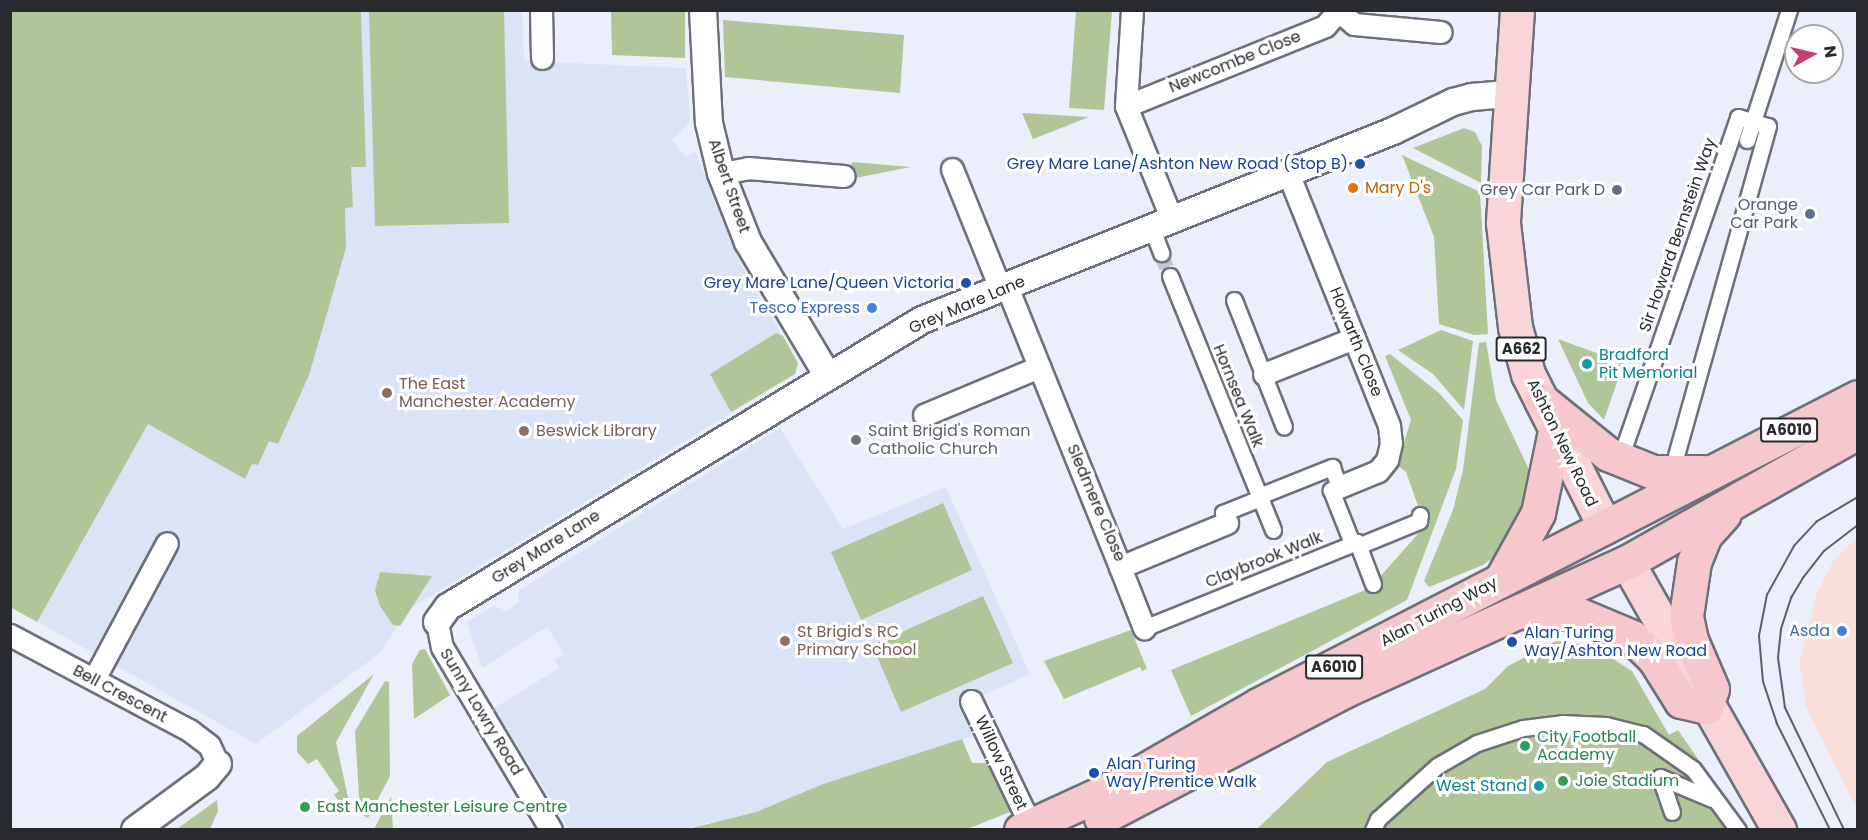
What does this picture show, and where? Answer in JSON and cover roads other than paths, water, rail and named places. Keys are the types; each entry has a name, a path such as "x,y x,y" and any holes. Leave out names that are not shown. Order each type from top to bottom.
{"highway":[{"name":"Alan Turing Way","path":"1026,828 1115,787 1501,579 1605,527 1706,472 1857,397"},
{"path":"1541,400 1608,454 1653,472 1706,472"},
{"path":"1501,579 1538,513 1555,431"},
{"name":"Alan Turing Way","path":"1076,830 1346,690 1627,562 1857,432"},
{"path":"1605,527 1641,532 1768,471 1805,460"},
{"path":"1515,614 1575,613 1602,622 1644,647 1681,701 1706,707 1712,689 1691,640 1686,616 1692,567 1705,535 1734,502"},
{"name":"Ashton New Road","path":"1605,527 1627,562"},
{"path":"1349,659 1413,635 1570,563 1602,553 1627,562"}],"main road":[{"name":"Ashton New Road","path":"1517,10 1503,223 1505,262 1515,327 1528,374 1605,527"},
{"name":"Ashton New Road","path":"1627,562 1706,707 1779,830"}],"street":[{"path":"541,10 542,58"},
{"name":"Albert Street","path":"704,10 709,123 721,173 748,242 828,376"},
{"path":"1132,10 1126,106 1162,224 1161,253"},
{"path":"1747,140 1789,10"},
{"path":"1339,11 1354,24 1441,32"},
{"name":"Newcombe Close","path":"1126,106 1325,26 1339,11"},
{"name":"Grey Mare Lane","path":"437,622 448,607 922,320 1288,173 1453,102 1472,97 1510,94"},
{"name":"Sir Howard Bernstein Way","path":"1623,447 1738,117 1753,121"},
{"path":"1676,455 1768,126 1753,121"},
{"path":"721,173 748,168 844,176"},
{"name":"Sledmere Close","path":"952,169 1039,367 1120,567 1227,524 1223,513 1332,467 1339,487"},
{"name":"Howarth Close","path":"1288,173 1389,425 1391,443 1387,460 1378,471 1339,487"},
{"name":"Hornsea Walk","path":"1170,276 1273,530"},
{"path":"1234,300 1284,426"},
{"path":"1264,374 1354,338"},
{"path":"924,415 1039,367"},
{"path":"1339,487 1331,490 1373,585"},
{"name":"Claybrook Walk","path":"1144,628 1419,520 1420,515"},
{"path":"94,680 166,543"},
{"path":"1120,567 1144,628"},
{"name":"Sunny Lowry Road","path":"437,622 439,641 446,656 551,830"},
{"name":"Bell Crescent","path":"10,635 189,730 209,745 218,764"},
{"name":"Willow Street","path":"971,701 1026,828"},
{"path":"1373,830 1378,819 1437,766 1477,742 1523,728 1562,723 1606,725 1643,734 1693,769 1713,800 1738,830"},
{"path":"135,830 207,777 218,764"},
{"path":"1672,812 1660,777 1713,800"}],"tunnel":[{"path":"1161,253 1170,276"}],"tram line":[{"path":"1830,830 1777,724 1763,682 1759,636 1767,595 1794,546 1816,522 1858,497"},
{"path":"1844,830 1785,708 1778,658 1781,629 1791,598 1803,578 1824,551 1858,525"}],"place":[{"name":"Grey Mare Lane/Ashton New Road (Stop B)","path":"1360,164"},
{"name":"Mary D's","path":"1353,188"},
{"name":"Grey Car Park D","path":"1617,190"},
{"name":"Orange Car Park","path":"1810,214"},
{"name":"Grey Mare Lane/Queen Victoria","path":"966,283"},
{"name":"Tesco Express","path":"872,308"},
{"name":"Bradford Pit Memorial","path":"1587,364"},
{"name":"The East Manchester Academy","path":"387,393"},
{"name":"Beswick Library","path":"524,431"},
{"name":"Saint Brigid's Roman Catholic Church","path":"856,440"},
{"name":"Asda","path":"1842,631"},
{"name":"St Brigid's RC Primary School","path":"785,641"},
{"name":"Alan Turing Way/Ashton New Road","path":"1512,642"},
{"name":"City Football Academy","path":"1525,746"},
{"name":"Alan Turing Way/Prentice Walk","path":"1094,773"},
{"name":"Joie Stadium","path":"1563,781"},
{"name":"West Stand","path":"1539,786"},
{"name":"East Manchester Leisure Centre","path":"305,807"}]}
